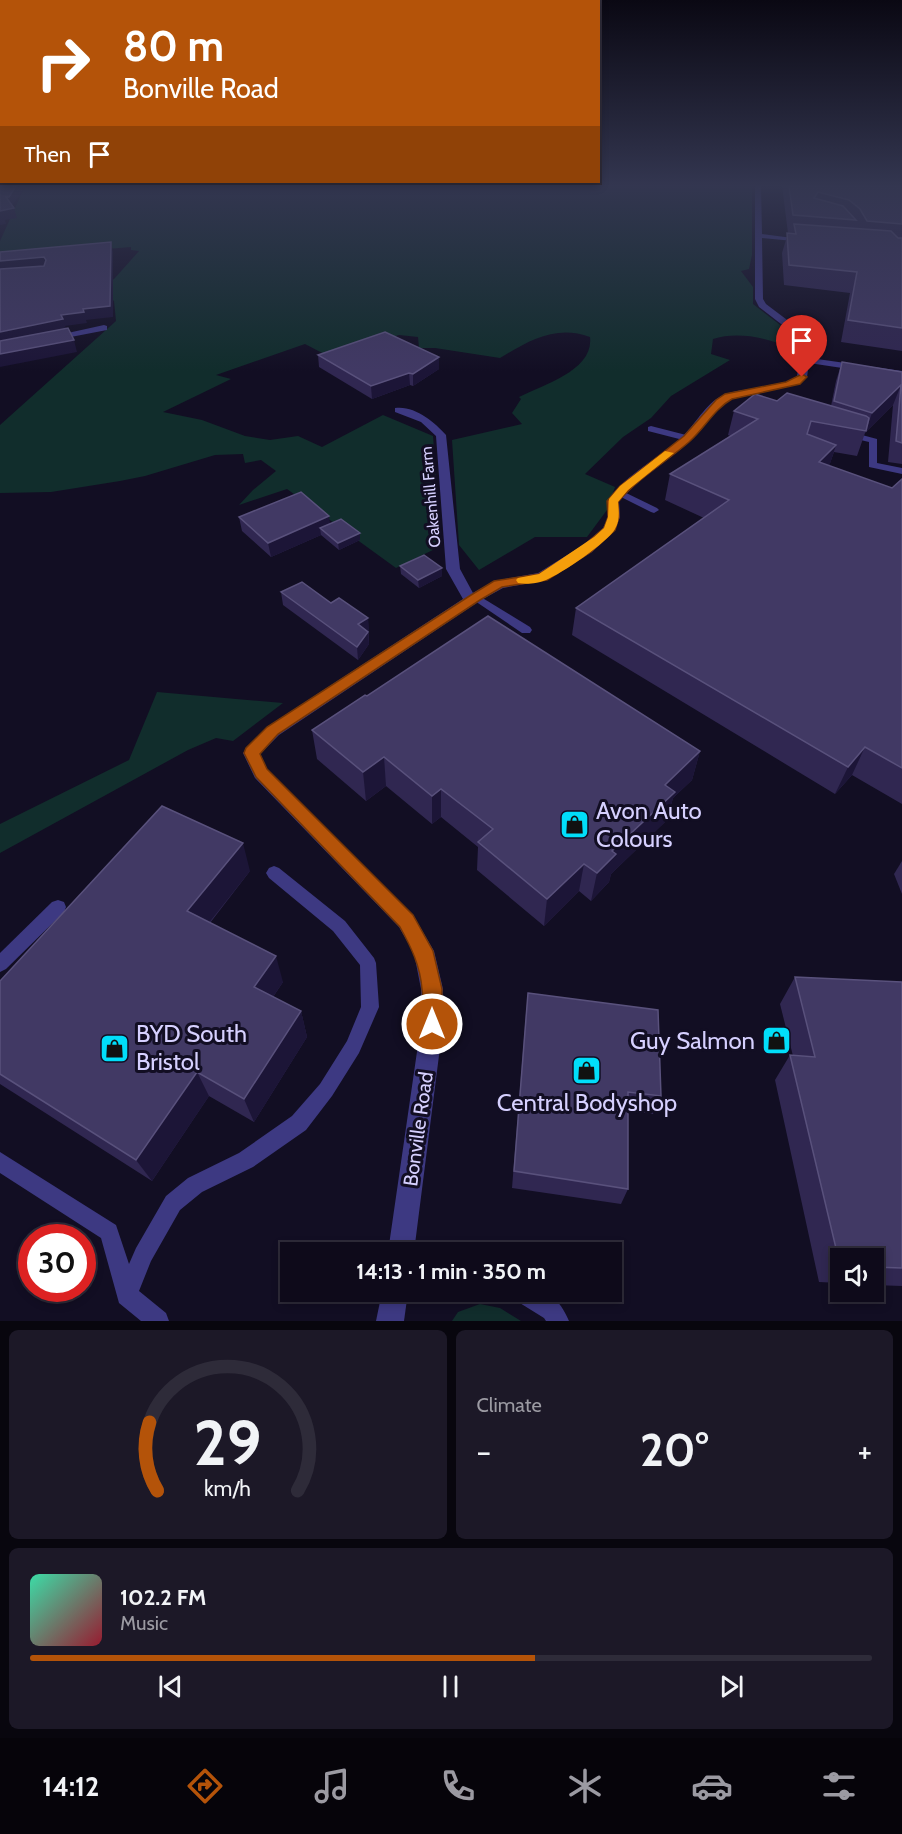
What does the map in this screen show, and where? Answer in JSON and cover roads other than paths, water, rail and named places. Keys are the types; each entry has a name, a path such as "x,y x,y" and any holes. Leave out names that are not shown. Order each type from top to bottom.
{"street":[{"path":"620,493 687,438 719,402 729,396 797,382 802,377 808,340 762,306 759,299 759,248"},
{"path":"35,341 104,328"},
{"path":"805,360 902,374"},
{"name":"Oakenhill Farm","path":"399,410 425,420 441,435 453,569 473,599"},
{"name":"Bonville Road","path":"402,1242 432,1024 432,989 424,951 406,921 261,773 251,753 273,730 473,599 499,584 542,577 587,549 609,530 614,517 613,501 620,493"},
{"path":"390,1321 393,1302"}],"lane":[{"path":"744,393 759,402"},
{"path":"651,429 687,438"},
{"path":"840,432 874,441 872,465 902,471"},
{"path":"620,493 654,510"},
{"path":"473,599 526,630"},
{"path":"128,1295 143,1255 173,1203 195,1185 246,1160 299,1123 326,1090 353,1047 370,1008 368,963 339,926 274,873"},
{"path":"0,964 58,907"},
{"path":"0,1162 109,1232 128,1295 158,1321"},
{"path":"539,1302 552,1310 558,1321"}],"place":[{"name":"Avon Auto Colours","path":"575,825"},
{"name":"Guy Salmon","path":"776,1041"},
{"name":"BYD South Bristol","path":"115,1048"},
{"name":"Central Bodyshop","path":"587,1070"}]}
